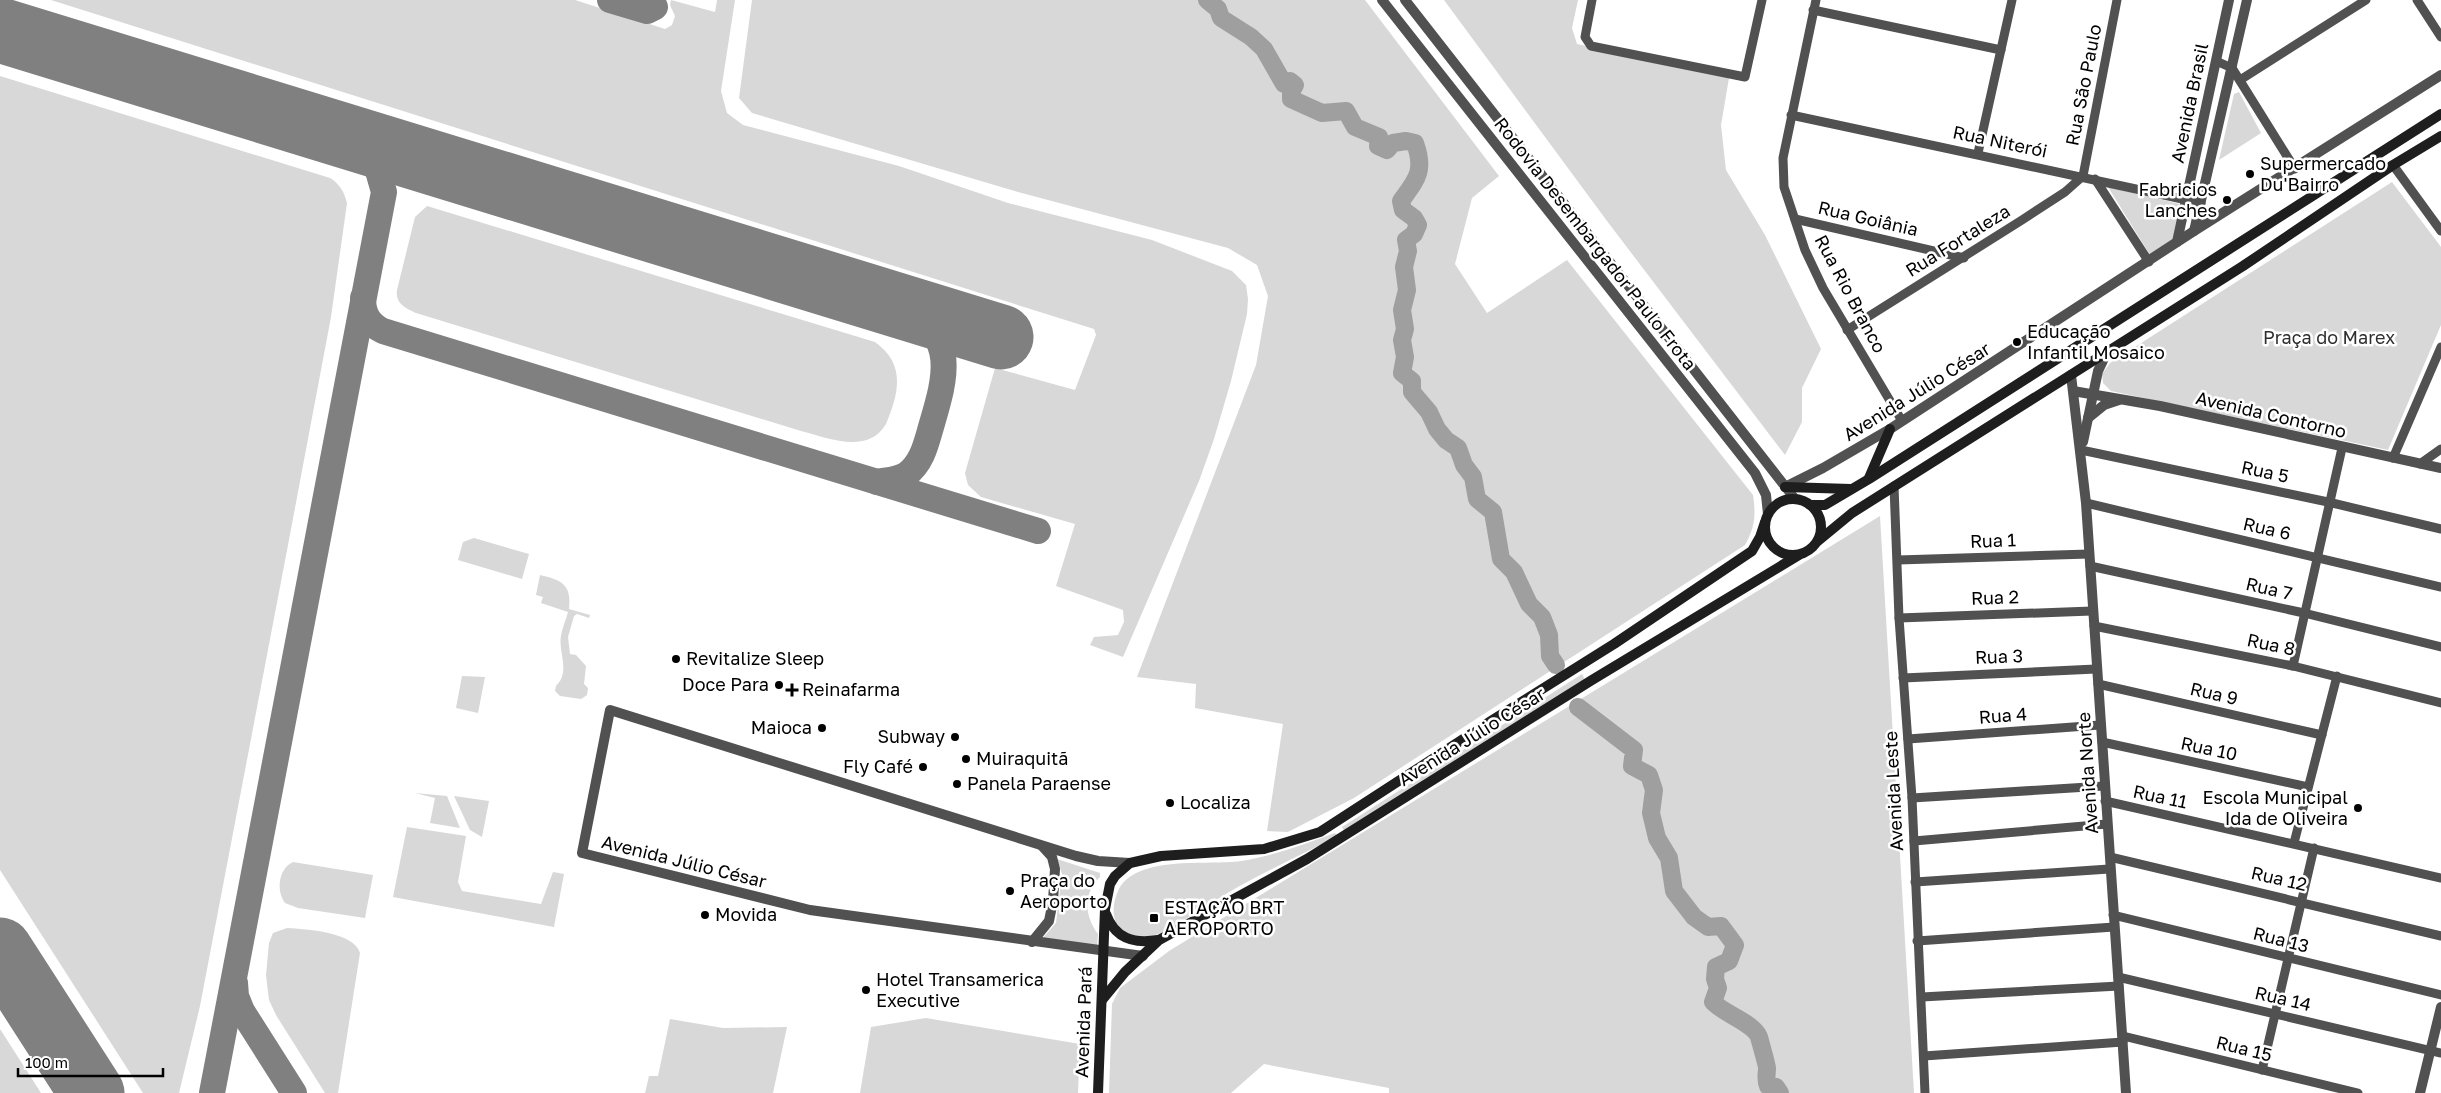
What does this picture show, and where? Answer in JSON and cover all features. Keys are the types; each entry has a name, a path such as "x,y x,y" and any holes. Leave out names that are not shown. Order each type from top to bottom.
{"main road":[{"path":"2441,114 1869,479 1825,505 1810,505 1795,499 1779,503 1767,518 1766,538 1776,550 1783,554 1799,555 1806,552 1852,512 2244,266 2441,136"},
{"path":"1869,479 1890,429"},
{"path":"1785,486 1852,489"},
{"path":"1810,505 1819,518 1821,525 1818,541"},
{"name":"Avenida Júlio César","path":"1130,863 1161,856 1264,849 1320,832 1491,720 1614,644 1752,551 1767,518"},
{"name":"Avenida Júlio César","path":"1101,1001 1115,982 1159,940 1307,859 1592,680 1799,555"},
{"path":"1103,951 1104,908 1110,884 1115,876 1130,863"},
{"name":"Avenida Júlio César","path":"1104,908 1109,922 1118,935 1144,943 1159,940"},
{"name":"Avenida Pará","path":"1098,1093 1103,951"}],"street":[{"name":"Rodovia Desembargador Paulo Frota","path":"1382,0 1755,473 1766,495 1767,518"},
{"name":"Rodovia Desembargador Paulo Frota","path":"1405,0 1795,499"},
{"path":"1592,0 1585,37 1591,46 1745,77 1762,0"},
{"name":"Rua Rio Branco","path":"1816,0 1783,158 1782,172 1788,202 1805,250 1847,330 1902,422"},
{"path":"1978,153 2012,0"},
{"name":"Rua São Paulo","path":"2083,176 2117,0"},
{"name":"Avenida Brasil","path":"2178,242 2230,0"},
{"name":"Avenida Brasil","path":"2194,231 2247,0"},
{"path":"2240,80 2353,4 2366,0"},
{"path":"2417,0 2441,37"},
{"path":"1814,10 2001,50"},
{"path":"2216,61 2232,68 2295,169"},
{"name":"Avenida Júlio César","path":"1785,486 1823,468 1902,422 2194,231 2295,169 2441,75"},
{"name":"Rua Niterói","path":"1791,115 1978,153 2201,203"},
{"path":"2393,166 2441,231"},
{"name":"Rua Fortaleza","path":"1847,330 1964,258 2065,192 2083,176"},
{"path":"2096,179 2149,262"},
{"name":"Rua Goiânia","path":"1795,218 1964,258"},
{"path":"2081,450 2098,371 2109,349"},
{"path":"2394,458 2440,352"},
{"name":"Avenida Norte","path":"2070,375 2081,450 2086,503 2110,857 2109,869 2126,1093"},
{"name":"Avenida Contorno","path":"2073,391 2120,399 2441,468"},
{"path":"2088,418 2104,405 2120,399"},
{"path":"2293,666 2328,502 2342,448"},
{"path":"2420,464 2441,449"},
{"name":"Rua 5","path":"2081,450 2328,502 2441,529"},
{"name":"Avenida Leste","path":"1894,486 1899,618 1912,798 1925,1093"},
{"name":"Rua 6","path":"2086,503 2441,586"},
{"name":"Rua 1","path":"1898,560 2088,554"},
{"name":"Rua 7","path":"2090,566 2441,647"},
{"name":"Rua 2","path":"1899,618 2092,611"},
{"name":"Rua 8","path":"2094,626 2293,666 2441,703"},
{"name":"Rua 3","path":"1903,678 2096,669"},
{"path":"2294,843 2337,676"},
{"name":"Rua 9","path":"2098,684 2322,735"},
{"name":"Avenida Júlio César","path":"1130,863 1098,861 1042,845 610,710 582,853 810,910 1143,956"},
{"name":"Rua 4","path":"1908,739 2100,725"},
{"name":"Rua 10","path":"2102,742 2308,787"},
{"path":"1912,798 2104,786"},
{"name":"Rua 11","path":"2105,801 2441,878"},
{"path":"1914,841 2107,824"},
{"path":"1032,942 1049,921 1053,901 1055,869 1052,857 1042,845"},
{"path":"2262,1070 2314,848"},
{"name":"Rua 12","path":"2110,857 2302,901 2441,936"},
{"path":"1915,882 2109,869"},
{"name":"Rua 13","path":"2113,915 2441,995"},
{"path":"1917,941 2114,927"},
{"name":"Rua 14","path":"1922,997 2118,982 2275,1013 2441,1053"},
{"path":"2420,1093 2441,1007"},
{"name":"Rua 15","path":"1924,1056 2123,1039 2358,1093"}],"green space":[{"path":"51,0 575,0 665,29 672,25 675,16 670,5 671,0 715,12 717,0 735,0 721,91 727,113 743,125 899,166 1008,203 1152,240 1232,271 1246,285 1248,299 1247,314 1231,381 1199,481 1123,657 1090,645 1094,637 1118,635 1124,622 1123,610 1056,586 1075,524 981,497 968,485 965,473 995,368 1075,390 1096,335 1094,329"},
{"path":"752,0 1365,0 1499,176 1472,198 1455,264 1487,313 1567,260 1753,495 1754,521 1745,545 1354,798 1288,832 1267,831 1283,724 1195,708 1196,684 1137,677 1256,365 1268,296 1257,265 1228,248 1018,192 752,113 739,98"},
{"path":"1444,0 1578,0 1572,28 1577,44 1729,78 1721,125 1726,170 1765,235 1821,349 1802,388 1802,422 1785,455 1607,221"},
{"path":"0,76 330,178 341,189 347,203 331,317 288,545 200,1006 179,1093 143,1093 0,870"},
{"path":"2239,92 2261,133 2219,160 2234,94"},
{"name":"Praça do Marex","path":"2392,182 2441,247 2441,325 2388,450 2111,391 2103,383 2102,374 2110,363"},
{"path":"2108,187 2180,204 2173,240 2150,255"},
{"path":"427,206 875,342 892,360 896,369 897,380 894,401 886,424 869,439 858,442 835,440 416,313 399,302 397,290 415,217"},
{"path":"1880,516 1914,1093 1389,1093 1389,1088 1264,1064 1231,1093 1109,1093 1112,1004 1120,988 1169,951"},
{"path":"474,538 529,554 522,579 458,560 463,542"},
{"path":"540,575 564,584 569,594 569,609 590,615 589,618 577,614 574,616 568,637 570,654 576,655 586,666 584,684 588,688 587,695 581,699 560,696 555,691 563,675 561,636 568,612 541,603 543,597 536,595"},
{"path":"1582,674 1585,680 1344,831 1342,827"},
{"path":"462,676 485,677 478,713 456,708"},
{"path":"415,793 447,796 460,828 430,823 435,798"},
{"path":"454,796 489,801 482,837 470,830"},
{"path":"407,827 466,836 458,882 462,891 541,904 553,872 564,874 554,927 393,897"},
{"path":"1335,833 1338,836 1242,885 1162,933 1133,937 1125,934 1115,921 1115,902 1118,891 1127,879 1140,871 1174,864 1253,859"},
{"path":"1057,859 1100,873 1100,877 1094,883 1088,897 1087,904 1090,919 1098,934 1097,946 1042,939 1056,923 1062,874"},
{"path":"293,862 373,875 365,918 298,908 285,903 280,893 280,881 284,870"},
{"path":"287,928 317,931 339,936 349,940 360,953 338,1093 325,1093 276,1015 269,1000 266,975 269,943 273,933"},
{"path":"926,1018 1080,1044 1078,1093 860,1093 871,1027"},
{"path":"670,1019 723,1028 787,1027 773,1093 645,1093 649,1076 658,1076"},
{"path":"0,1029 41,1093 0,1093"}],"waterway":[{"path":"1207,0 1218,9 1221,18 1251,37 1264,49 1284,84 1290,81 1295,85 1291,92 1291,99 1322,113 1346,111 1355,127 1379,137 1378,146 1387,150 1393,143 1406,141 1415,143 1419,161 1418,174 1401,201 1403,210 1414,218 1418,225 1414,234 1406,240 1408,251 1404,267 1407,290 1402,310 1405,329 1402,340 1405,357 1402,373 1412,381 1412,392 1429,412 1437,429 1446,440 1458,448 1464,465 1473,477 1477,499 1493,512 1501,559 1514,572 1529,604 1542,617 1549,635 1550,656 1556,665"},
{"path":"1578,707 1634,750 1632,766 1649,775 1654,790 1651,813 1657,838 1669,858 1674,891 1694,917 1708,927 1721,926 1735,945 1729,961 1716,967 1715,979 1718,988 1713,1002 1756,1032 1767,1066 1766,1079 1768,1086 1776,1087 1780,1093"}],"taxiway":[{"path":"610,0 647,11 655,7"},
{"path":"0,23 16,34"},
{"path":"212,1093 384,192 376,164 356,139"},
{"path":"363,298 367,317 383,331 1038,531"},
{"path":"877,482 904,476 912,470 920,459 936,409 943,377 944,362 941,347 935,333 924,320 908,308"},
{"path":"235,983 236,996 242,1011 294,1093"}],"runway":[{"path":"0,30 1001,337"},
{"path":"0,950 92,1093"}],"place":[{"name":"Supermercado Du'Bairro","path":"2250,174"},
{"name":"Fabricios Lanches","path":"2227,200"},
{"name":"Educação Infantil Mosaico","path":"2017,342"},
{"name":"Revitalize Sleep","path":"676,659"},
{"name":"Doce Para","path":"779,685"},
{"name":"Reinafarma","path":"792,690"},
{"name":"Maioca","path":"822,728"},
{"name":"Subway","path":"955,737"},
{"name":"Muiraquitã","path":"966,759"},
{"name":"Fly Café","path":"923,767"},
{"name":"Panela Paraense","path":"957,784"},
{"name":"Localiza","path":"1170,803"},
{"name":"Escola Municipal Ida de Oliveira","path":"2358,808"},
{"name":"Praça do Aeroporto","path":"1010,891"},
{"name":"Movida","path":"705,915"},
{"name":"ESTAÇÃO BRT AEROPORTO","path":"1154,918"},
{"name":"Hotel Transamerica Executive","path":"866,990"}]}
